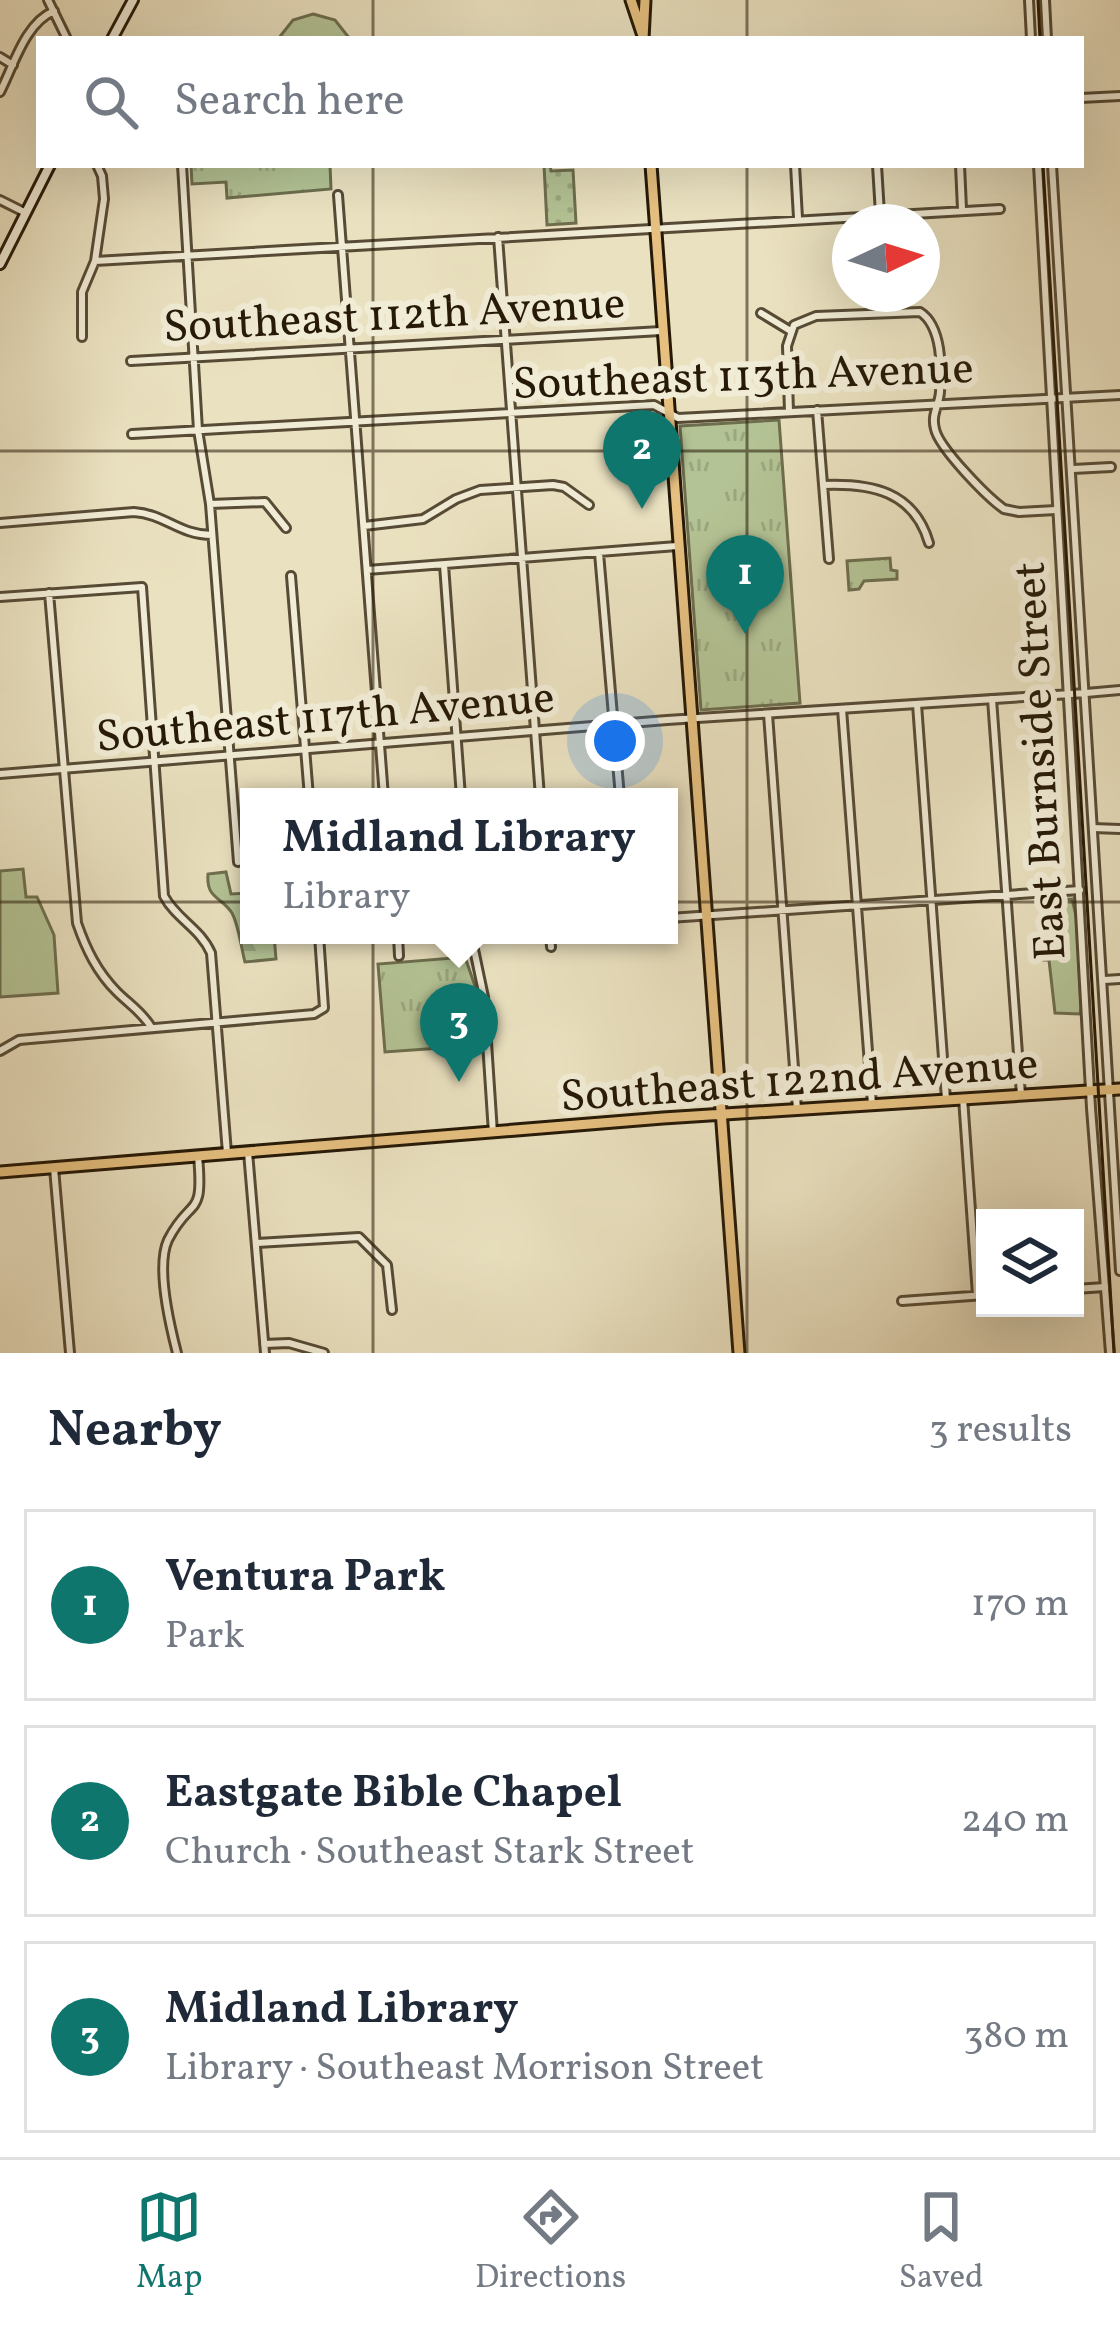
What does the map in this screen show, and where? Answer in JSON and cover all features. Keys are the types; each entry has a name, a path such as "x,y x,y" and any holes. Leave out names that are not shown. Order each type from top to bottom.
{"main road":[{"path":"114,36 133,0"},
{"path":"631,0 643,36"},
{"path":"643,36 645,0"},
{"path":"0,264 48,168"},
{"path":"650,168 739,1353"},
{"name":"Southeast 122nd Avenue","path":"0,1172 721,1114 1105,1090"}],"street":[{"path":"48,0 66,36"},
{"path":"1029,0 1031,36"},
{"path":"1045,0 1047,36"},
{"path":"0,92 31,30 54,11"},
{"path":"0,57 14,65"},
{"path":"1084,98 1120,96"},
{"path":"82,337 82,292 95,261 104,191 98,168"},
{"path":"182,168 192,357 210,504 238,862"},
{"path":"795,168 798,218"},
{"path":"877,168 879,204"},
{"path":"960,168 962,210"},
{"name":"East Burnside Street","path":"1038,168 1080,890 1105,1090 1120,1271"},
{"name":"East Burnside Street","path":"1052,168 1104,980 1105,1287 1110,1353"},
{"path":"338,195 384,788"},
{"path":"0,200 26,213"},
{"path":"940,211 1000,208"},
{"path":"95,261 832,216"},
{"path":"499,237 539,788"},
{"path":"790,412 790,330 805,317 910,310 926,315 936,332 940,397 934,423 939,440 998,505 1019,512 1056,510"},
{"path":"761,314 790,330"},
{"name":"Southeast 112th Avenue","path":"131,361 661,331"},
{"name":"Southeast 113th Avenue","path":"132,434 654,405 678,418 1120,395"},
{"path":"817,410 829,559"},
{"path":"1073,469 1111,467"},
{"path":"824,485 862,485 895,495 919,519 929,543"},
{"path":"364,526 423,519 467,493 517,487 563,488 589,505"},
{"path":"210,504 265,502 286,528"},
{"path":"0,523 134,512 155,516 188,534 212,535"},
{"path":"367,571 677,546"},
{"path":"599,553 619,788"},
{"path":"444,565 461,788"},
{"path":"291,576 308,788"},
{"path":"0,597 142,587 164,896 172,910 205,939 211,953 227,1154"},
{"path":"49,593 72,896 82,937 105,979 152,1028"},
{"name":"Southeast 117th Avenue","path":"0,774 614,724 1120,691"},
{"path":"992,699 1021,1095"},
{"path":"917,704 946,1099"},
{"path":"842,709 872,1104"},
{"path":"768,714 797,1109"},
{"path":"1094,828 1120,829"},
{"path":"678,918 1080,890"},
{"path":"1,1051 19,1040 301,1017 324,1008 320,944"},
{"path":"398,944 399,956"},
{"path":"475,944 494,1133"},
{"path":"1104,980 1120,979"},
{"path":"963,1098 976,1240"},
{"path":"248,1152 264,1348 289,1343 324,1353"},
{"path":"177,1353 164,1256 170,1238 198,1202 199,1156"},
{"path":"55,1168 70,1353"},
{"path":"256,1243 356,1235 386,1262 392,1310"},
{"path":"1084,1288 1105,1287"},
{"path":"902,1301 976,1295"}],"green space":[{"path":"313,14 335,20 348,36 280,36 293,20"},
{"path":"191,168 330,168 331,189 227,198 226,182 192,184"},
{"path":"544,168 573,170 576,223 547,225"},
{"path":"779,420 800,703 701,710 680,426"},
{"path":"890,558 897,579 864,581 859,589 849,590 847,561"},
{"path":"23,869 26,897 37,897 54,935 58,993 0,997 0,871"},
{"path":"226,872 231,894 240,894 240,940 232,913 212,893 208,874"},
{"path":"1072,899 1080,1014 1055,1013 1049,960 1044,960 1042,930 1054,929 1051,900"},
{"path":"241,944 275,944 276,959 245,962"},
{"path":"465,957 475,986 478,1023 438,1026 440,1048 385,1052 378,964"}],"tram line":[{"path":"1038,0 1040,36"},
{"path":"1043,168 1114,1353"}],"place":[{"name":"Eastgate Bible Chapel","path":"642,509"},
{"name":"Ventura Park","path":"745,634"},
{"name":"Midland Library","path":"459,1082"}]}
